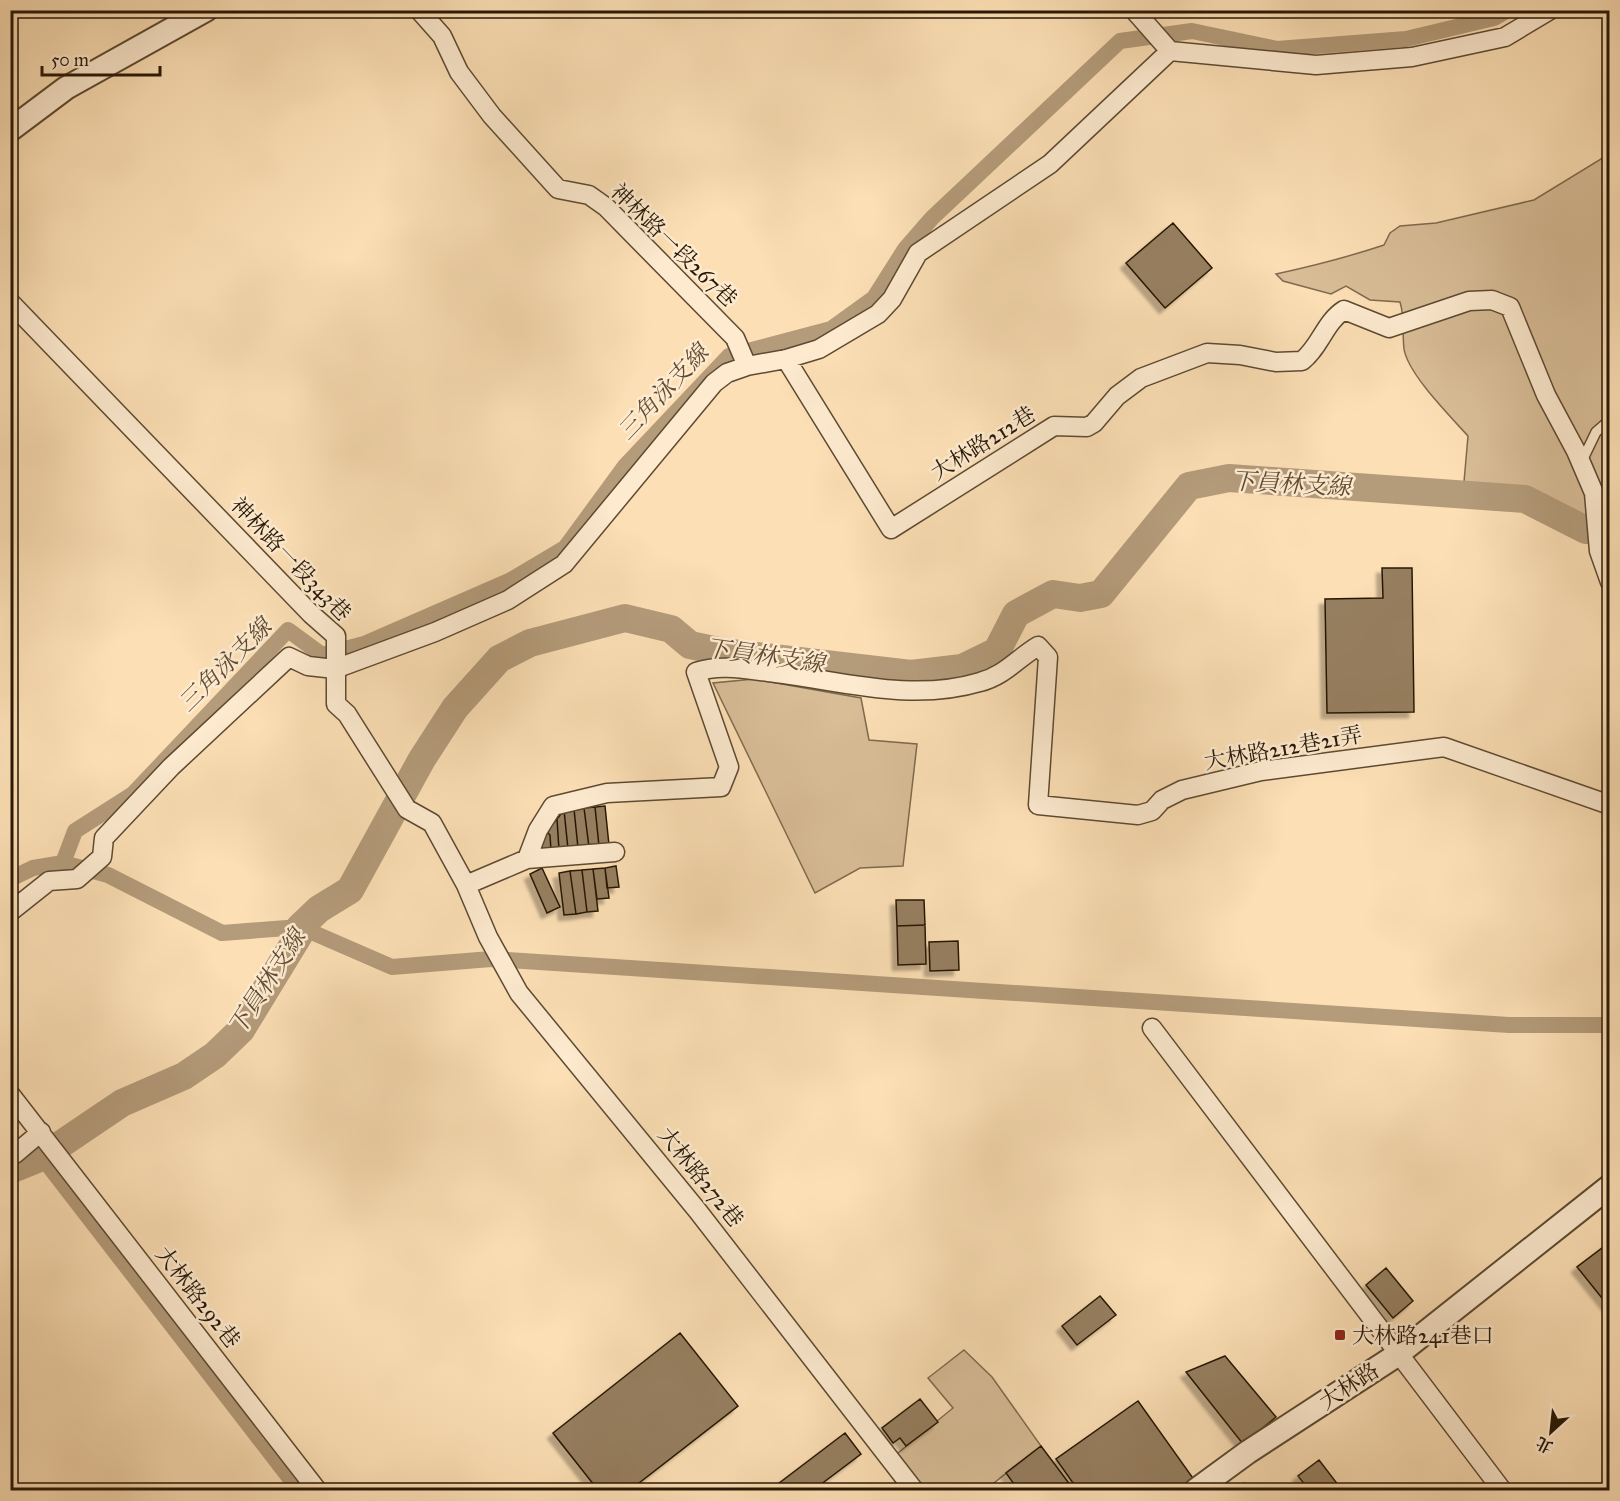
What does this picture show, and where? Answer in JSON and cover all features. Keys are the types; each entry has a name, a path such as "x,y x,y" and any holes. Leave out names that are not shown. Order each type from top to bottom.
{"street":[{"path":"10,130 66,88 206,10"},
{"name":"神林路一段267巷","path":"419,10 442,36 459,72 492,116 558,189 589,195 606,207 735,338 747,366"},
{"path":"1134,10 1170,51 1316,65 1412,57 1505,37 1550,10"},
{"path":"10,912 50,881 76,879 102,857 104,838 171,766 289,657 308,666 335,669 435,632 508,600 564,564 714,383 727,373 747,366 786,359 819,349 878,314 892,298 918,253 1050,164 1170,51"},
{"name":"大林路212巷","path":"786,359 891,530 1054,426 1087,427 1094,423 1117,396 1141,378 1207,353 1240,355 1276,362 1302,361 1322,337 1334,316 1344,310 1389,327 1469,301 1492,300 1510,307 1546,395 1594,493 1610,582"},
{"name":"神林路一段343巷","path":"10,302 303,605 336,636 336,704 347,714 407,809 432,823 465,885"},
{"name":"大林路212巷21弄","path":"527,860 538,830 553,806 607,793 721,787 729,767 696,672 712,667 744,669 806,676 885,690 942,692 983,682 1006,670 1038,646 1048,657 1038,806 1138,815 1152,811 1162,801 1182,790 1262,771 1444,747 1610,805"},
{"path":"465,885 527,860 615,852"},
{"name":"大林路272巷","path":"465,885 488,937 519,993 698,1210 914,1491"},
{"path":"1152,1028 1502,1491"},
{"name":"大林路292巷","path":"10,1094 317,1491"},
{"path":"10,1154 15,1154 41,1132"},
{"name":"大林路","path":"1196,1491 1248,1452 1397,1354 1610,1186"}],"lane":[{"path":"1581,463 1596,432 1610,420"}],"shaded area":[{"path":"1609,154 1609,521 1589,520 1527,494 1464,482 1468,436 1421,382 1407,359 1400,302 1370,300 1346,286 1331,294 1283,281 1276,274 1384,245 1390,233 1400,226 1436,223 1534,200"},
{"path":"754,679 861,698 869,740 917,744 903,866 860,868 815,893 713,683"},
{"path":"964,1350 992,1377 1041,1446 985,1490 919,1490 893,1457 953,1408 928,1378"}],"building":[{"path":"1173,223 1212,268 1165,308 1126,263"},
{"path":"1382,568 1412,568 1414,712 1327,713 1325,599 1383,598"},
{"path":"605,806 609,845 599,846 595,807"},
{"path":"595,807 599,846 589,847 584,808"},
{"path":"584,808 589,847 578,848 574,809"},
{"path":"574,809 578,848 568,849 564,810"},
{"path":"564,810 568,849 559,850 557,819"},
{"path":"557,819 559,850 551,851 550,835 546,831"},
{"path":"546,831 550,835 551,851 534,853"},
{"path":"616,866 619,887 607,888 605,868"},
{"path":"542,868 560,907 547,913 530,874"},
{"path":"605,868 609,898 597,899 593,869"},
{"path":"593,869 598,911 587,912 582,870"},
{"path":"582,870 587,912 576,914 570,871"},
{"path":"570,871 576,914 564,915 559,873"},
{"path":"896,900 924,900 925,925 897,926"},
{"path":"925,925 926,964 898,965 897,926"},
{"path":"958,941 959,970 930,971 929,942"},
{"path":"1610,1242 1610,1308 1577,1267"},
{"path":"1386,1268 1413,1301 1393,1318 1366,1285"},
{"path":"1100,1296 1116,1315 1077,1345 1062,1326"},
{"path":"680,1333 738,1406 630,1490 598,1490 553,1433"},
{"path":"1225,1356 1276,1417 1243,1444 1186,1372"},
{"path":"920,1399 938,1422 906,1446 900,1438 893,1443 882,1428"},
{"path":"1138,1401 1195,1481 1182,1490 1078,1490 1056,1459"},
{"path":"845,1433 861,1454 816,1488 818,1490 770,1490"},
{"path":"1041,1446 1074,1490 1006,1490 1014,1484 1006,1473"},
{"path":"1319,1460 1342,1490 1309,1490 1298,1476"},
{"path":"1244,1483 1250,1490 1235,1490"}],"waterway":[{"name":"三角泳支線","path":"10,879 33,868 63,863 75,831 133,794 288,630 322,655 364,644 511,580 565,548 625,466 729,356 831,329 874,298 905,249 932,218 1120,41 1192,31 1277,49 1406,39 1494,18 1508,10"},
{"name":"下員林支線","path":"10,1170 42,1157 122,1103 184,1076 215,1055 241,1030 299,935 300,927 319,909 350,890 422,759 455,708 499,659 530,643 625,618 671,629 690,645 723,652 911,674 962,668 997,651 1016,614 1053,594 1080,598 1101,594 1189,486 1229,478 1525,499 1586,530 1610,531"},
{"path":"63,863 108,875 222,933 300,927 392,967 491,959 1509,1025 1610,1025"},
{"path":"42,1157 299,1490"}],"place":[{"name":"大林路241巷口","path":"1340,1335"}]}
